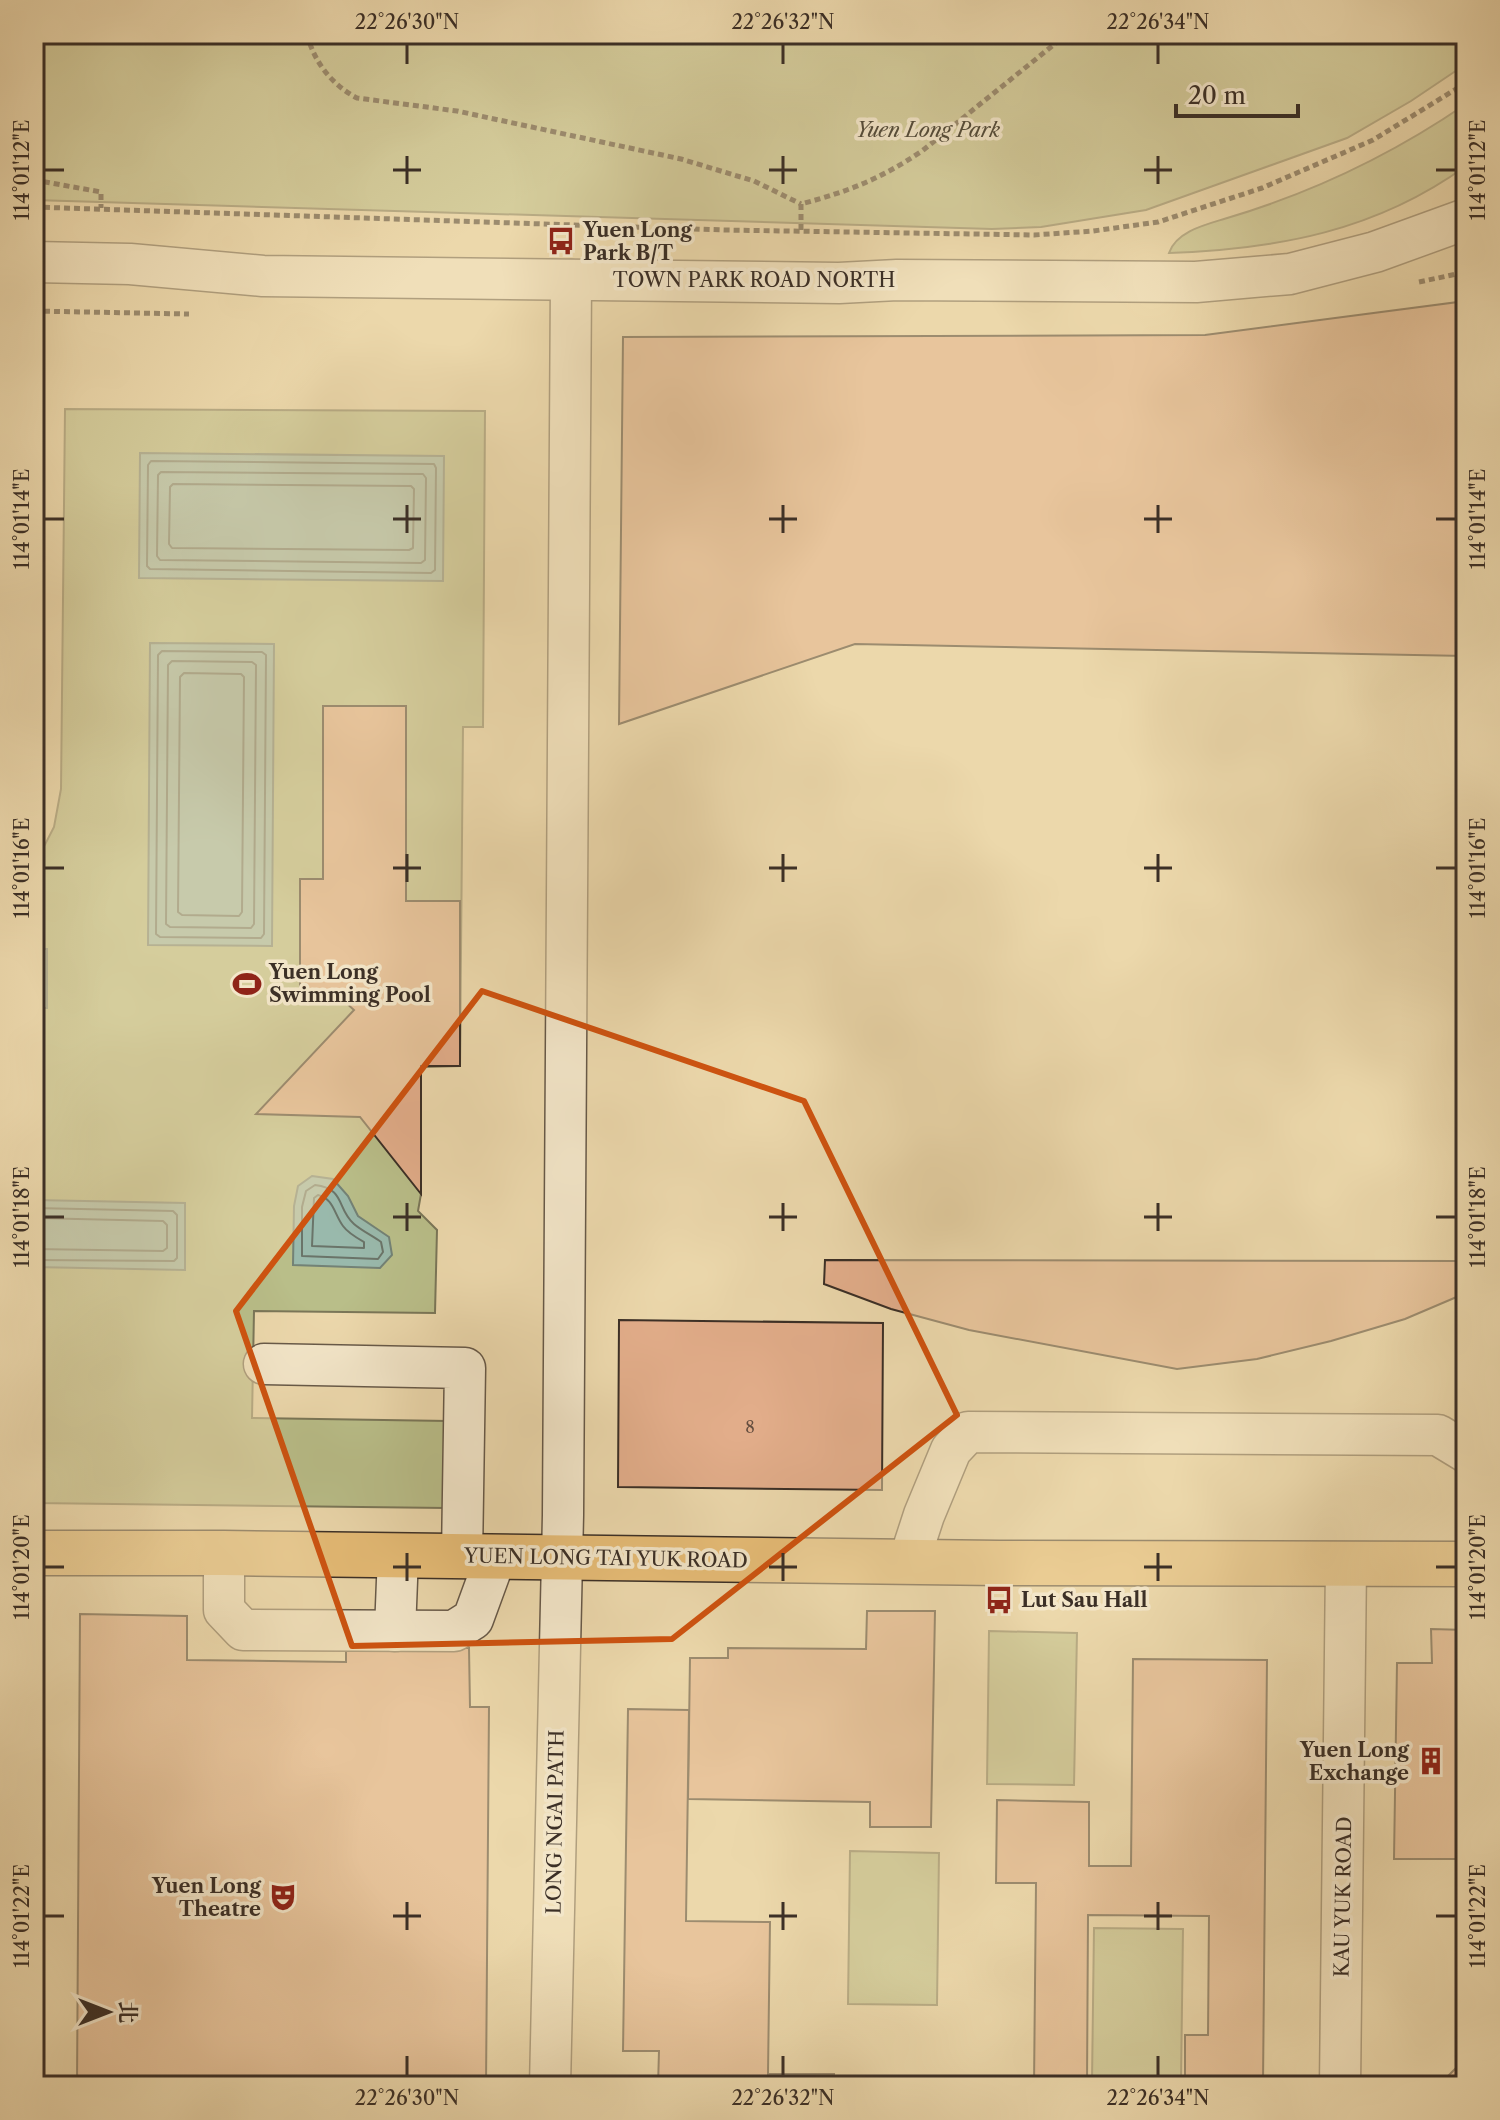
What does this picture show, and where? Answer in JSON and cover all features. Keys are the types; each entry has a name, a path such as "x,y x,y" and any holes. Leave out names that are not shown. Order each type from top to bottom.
{"main road":[{"name":"YUEN LONG TAI YUK ROAD","path":"34,1553 1466,1564"}],"street":[{"name":"TOWN PARK ROAD NORTH","path":"34,262 130,264 263,276 839,283 897,280 1196,282 1290,274 1375,252 1466,219"},
{"name":"LONG NGAI PATH","path":"550,2086 561,1557 571,280"},
{"path":"224,1553 224,1610 243,1630 454,1631 473,1619 479,1556 465,1368 264,1364"},
{"path":"909,1561 951,1450 968,1432 1438,1435 1466,1452"},
{"path":"395,1631 398,1555"},
{"name":"KAU YUK ROAD","path":"1340,2086 1346,1564"}],"path":[{"path":"307,34 314,55 332,80 357,98 457,111 681,159 754,181 801,204 846,192 898,167 1067,34"},
{"path":"34,207 725,230 1034,235 1158,222 1262,188 1373,140 1466,83"},
{"path":"34,180 101,192 101,208"},
{"path":"801,204 801,230"}],"highlighted area":[{"path":"482,991 804,1101 957,1415 672,1639 352,1646 236,1311"}],"green space":[{"name":"Yuen Long Park","path":"34,34 1466,34 1466,64 1347,138 1146,210 1041,227 992,229 34,200"},
{"path":"1466,104 1466,166 1397,206 1361,221 1287,241 1169,253 1178,240 1192,230 1287,198 1350,171 1409,140"},
{"name":"Yuen Long Swimming Pool","path":"65,409 485,411 483,727 463,727 460,1066 421,1067 421,1194 418,1211 437,1230 435,1313 254,1311 252,1418 448,1421 446,1508 34,1503 34,866 54,827 61,789"},
{"path":"989,1631 1077,1633 1074,1785 987,1784"},
{"path":"850,1851 939,1853 937,2005 848,2004"},
{"path":"1094,1928 1183,1929 1181,2082 1092,2081"}],"water":[{"path":"140,453 444,456 443,581 139,578"},
{"path":"150,643 274,644 272,946 148,945"},
{"path":"34,949 47,949 47,1008 34,1008"},
{"path":"312,1176 333,1179 348,1196 358,1216 389,1237 392,1255 380,1268 293,1265 294,1206 298,1186"},
{"path":"34,1200 185,1203 185,1270 34,1267"}],"building":[{"path":"1466,301 1466,656 855,644 619,724 623,337 1205,335"},
{"path":"323,706 406,706 406,901 460,901 460,1066 421,1066 421,1194 360,1117 256,1114 354,1010 333,991 300,991 300,879 323,879"},
{"path":"825,1260 1466,1261 1466,1293 1405,1319 1331,1341 1257,1359 1177,1369 969,1330 891,1309 824,1284"},
{"path":"619,1320 883,1323 882,1490 618,1487"},
{"path":"867,1611 935,1611 931,1827 870,1827 870,1802 688,1799 690,1658 728,1658 728,1648 866,1649"},
{"name":"Yuen Long Theatre","path":"80,1614 187,1616 187,1660 346,1662 346,1648 469,1648 470,1707 489,1707 486,2086 77,2086"},
{"name":"Yuen Long Exchange","path":"1431,1629 1466,1630 1466,1859 1394,1859 1397,1663 1432,1663"},
{"path":"1133,1659 1267,1660 1263,2084 1185,2084 1185,2035 1208,2035 1209,1916 1088,1915 1087,2086 1034,2086 1036,1883 996,1883 997,1800 1089,1802 1089,1866 1131,1866"},
{"path":"628,1709 689,1710 686,1921 770,1922 768,2074 834,2074 834,2086 658,2086 659,2051 623,2051"},
{"path":"1455,2069 1466,2081 1466,2086 1438,2086"}],"place":[{"name":"Yuen Long Park B/T","path":"561,241"},
{"name":"Yuen Long Swimming Pool","path":"247,984"},
{"name":"Lut Sau Hall","path":"999,1600"},
{"name":"Yuen Long Exchange","path":"1431,1761"},
{"name":"Yuen Long Theatre","path":"283,1897"}]}
